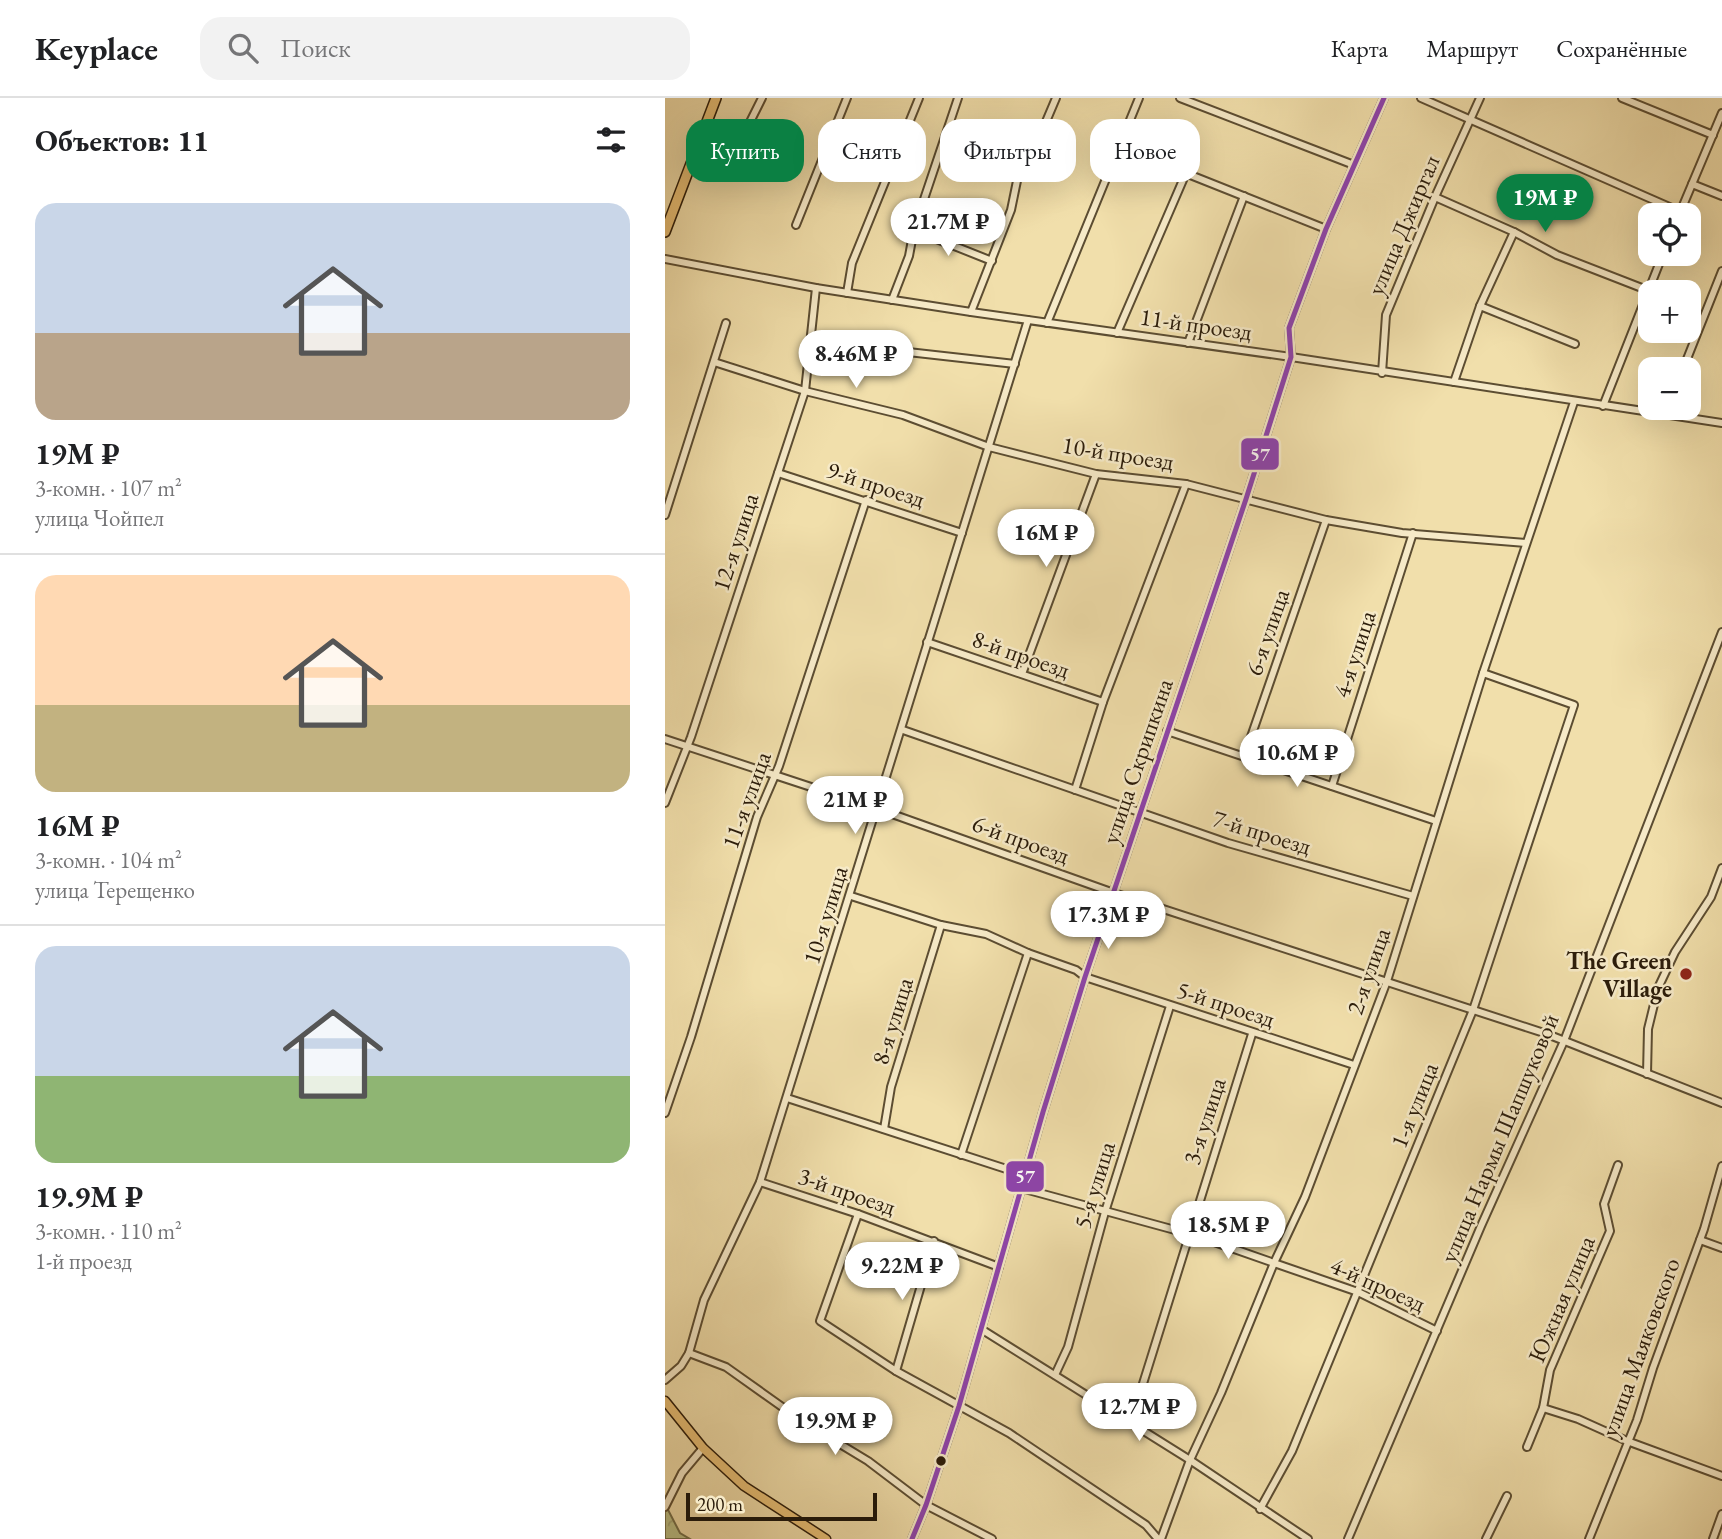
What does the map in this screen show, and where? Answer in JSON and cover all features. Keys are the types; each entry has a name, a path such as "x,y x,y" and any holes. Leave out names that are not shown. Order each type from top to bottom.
{"highway":[{"path":"665,233 716,98"}],"main road":[{"path":"665,1401 703,1448 744,1486 826,1539"}],"street":[{"path":"751,119 762,98"},
{"path":"796,225 847,98"},
{"path":"846,293 852,263 919,98"},
{"path":"892,300 909,256 914,230 958,98"},
{"path":"971,312 1011,210 1018,176 1031,157 1056,98"},
{"path":"1131,119 1139,98"},
{"path":"1180,98 1355,165"},
{"path":"1421,98 1656,203"},
{"name":"улица Джиргал","path":"1382,373 1386,315 1435,197 1481,98"},
{"path":"1622,98 1713,135"},
{"name":"улица Скрипкина","path":"912,1539 959,1406 1085,978 1291,357 1289,328 1326,229 1382,99"},
{"path":"1684,203 1722,113"},
{"path":"1200,178 1326,229"},
{"path":"1047,323 1105,182"},
{"path":"1117,333 1182,182"},
{"path":"1692,184 1722,196"},
{"path":"1188,343 1244,195"},
{"path":"1435,197 1514,232 1557,255 1638,286"},
{"path":"914,230 992,261"},
{"path":"1454,382 1480,306 1514,232"},
{"name":"11-й проезд","path":"665,259 846,293 1291,357 1638,412"},
{"path":"1688,357 1722,271"},
{"name":"12-я улица","path":"665,803 687,746 805,391 816,288"},
{"path":"1480,306 1574,344"},
{"path":"1603,406 1638,314"},
{"name":"10-я улица","path":"689,1353 704,1300 761,1182 1028,320"},
{"path":"665,514 726,323"},
{"path":"810,341 1015,364"},
{"name":"10-й проезд","path":"714,362 805,391 903,415 989,447 1097,474 1186,484 1326,520 1413,534 1525,543"},
{"name":"2-я улица","path":"1160,1539 1274,1263 1305,1197 1387,981 1483,673 1574,402"},
{"name":"11-й проезд","path":"1698,420 1722,423"},
{"name":"9-й проезд","path":"778,473 962,533"},
{"path":"1022,674 1097,474"},
{"name":"улица Скрипкина","path":"1075,790 1103,702 1186,484"},
{"name":"11-я улица","path":"665,1113 691,1037 757,817 775,775 866,500"},
{"name":"6-я улица","path":"1244,757 1326,520"},
{"name":"4-я улица","path":"1332,786 1413,534"},
{"name":"улица Нармы Шапшуковой","path":"1348,1539 1564,1041 1722,632"},
{"name":"8-й проезд","path":"927,642 1103,702"},
{"name":"1-я улица","path":"1260,1509 1292,1451 1473,1010 1574,705 1483,673"},
{"name":"7-й проезд","path":"903,730 1228,843 1413,896"},
{"path":"1167,732 1436,821"},
{"name":"6-й проезд","path":"665,739 878,808 1114,893 1564,1041 1722,1103"},
{"path":"1647,1074 1648,1029 1658,988 1675,952 1711,897 1722,868"},
{"name":"5-й проезд","path":"851,896 941,925 986,934 1076,970 1085,978 1354,1065"},
{"name":"8-я улица","path":"884,1129 891,1087 941,925"},
{"path":"961,1155 1028,953"},
{"name":"5-я улица","path":"1055,1375 1068,1347 1105,1212 1170,1006"},
{"name":"3-я улица","path":"1123,1418 1141,1390 1252,1034"},
{"path":"787,1098 1025,1175"},
{"name":"Южная улица","path":"1527,1447 1543,1408 1550,1370 1610,1231 1604,1204 1618,1165"},
{"name":"улица Маяковского","path":"1589,1539 1637,1420 1700,1240 1722,1166"},
{"name":"3-й проезд","path":"761,1182 934,1241 999,1267"},
{"name":"4-й проезд","path":"1021,1188 1188,1234 1274,1263 1358,1292 1437,1331"},
{"path":"858,1214 820,1321 896,1371 1009,1433 1146,1525 1160,1539"},
{"path":"1700,1240 1722,1248"},
{"path":"896,1371 934,1241"},
{"path":"981,1329 1191,1460 1308,1539"},
{"path":"665,1380 681,1366 689,1353 726,1367 802,1421 868,1461 926,1505 992,1539"},
{"path":"1543,1408 1578,1419 1627,1441 1722,1476"},
{"path":"665,1507 682,1473 703,1448"},
{"path":"1486,1539 1507,1496"},
{"path":"1713,1539 1722,1514"}],"green space":[{"path":"665,1504 680,1533 690,1539 665,1539"}],"transit line":[{"name":"57","path":"912,1539 959,1406 1043,1112 1085,977 1291,357 1289,328 1326,229 1384,98"}],"place":[{"name":"The Green Village","path":"1686,974"}]}
